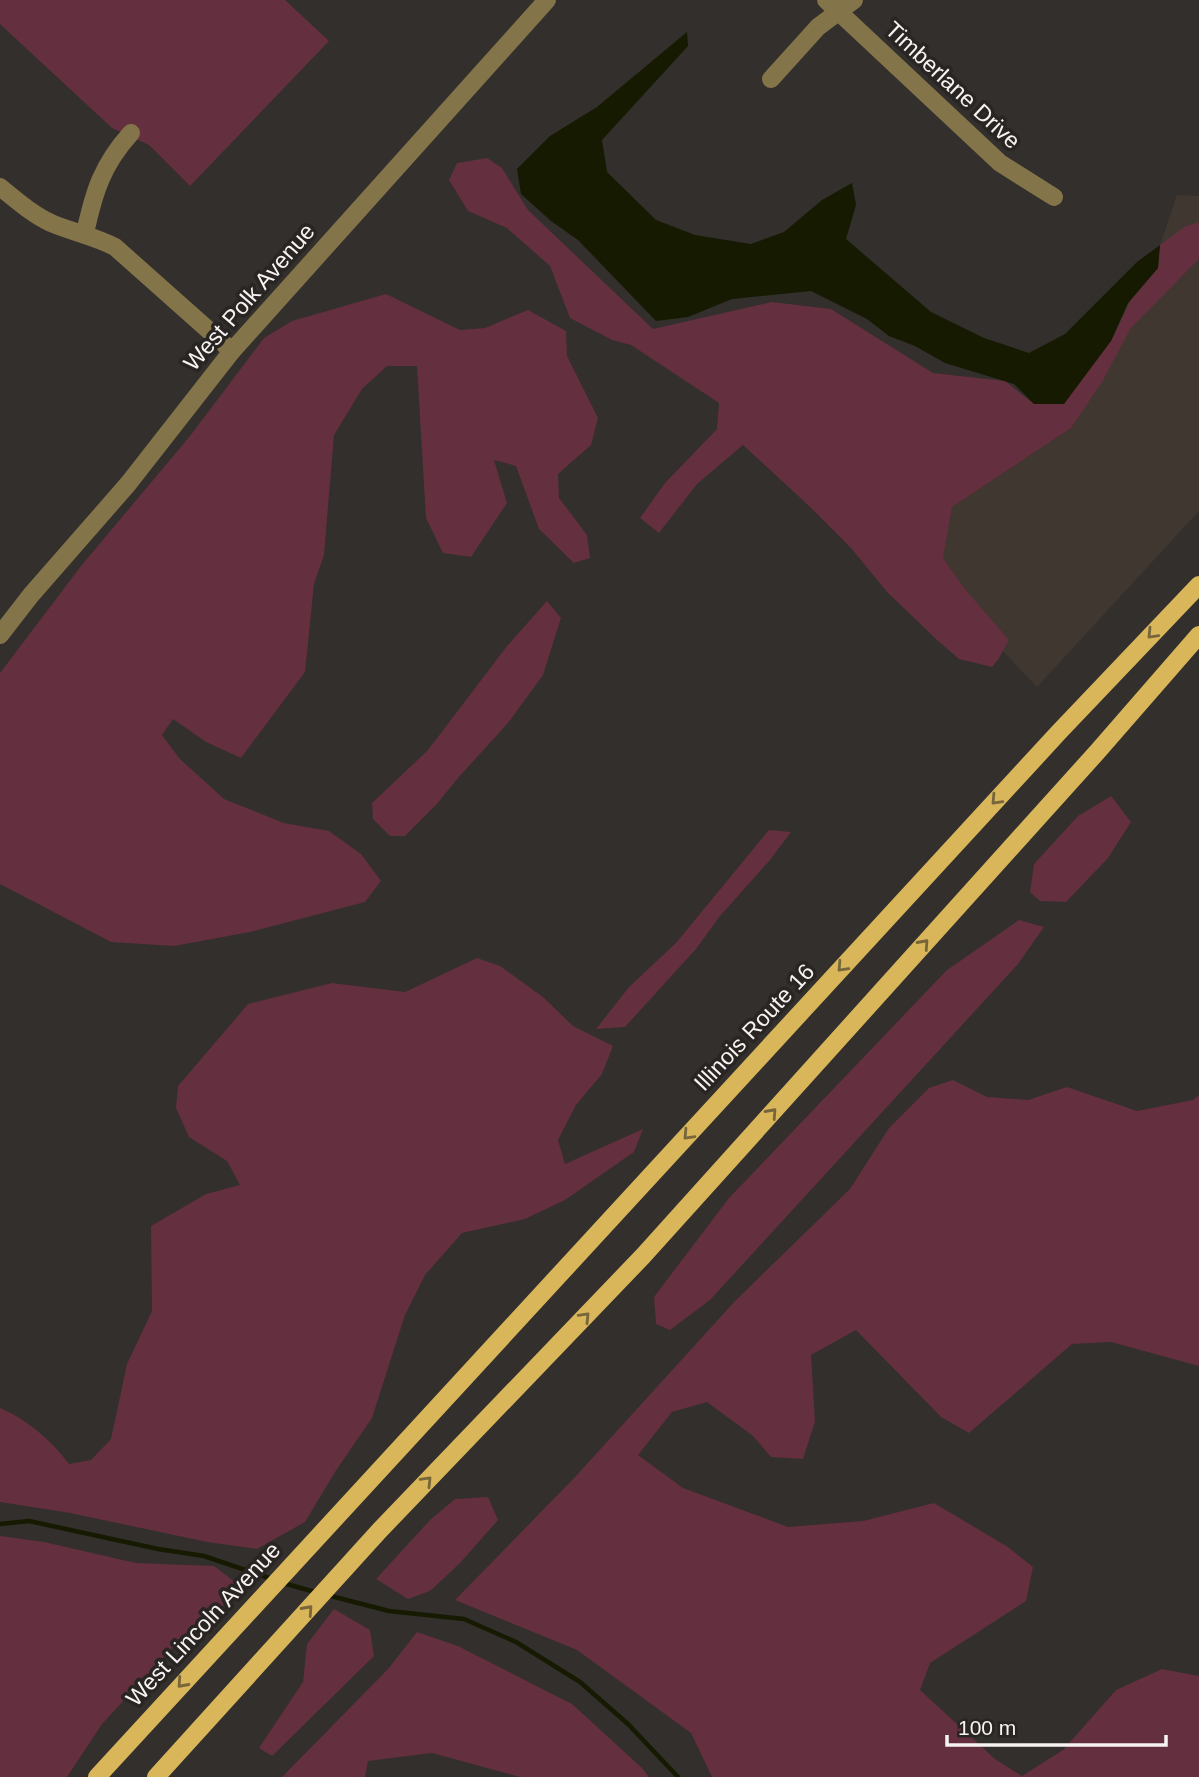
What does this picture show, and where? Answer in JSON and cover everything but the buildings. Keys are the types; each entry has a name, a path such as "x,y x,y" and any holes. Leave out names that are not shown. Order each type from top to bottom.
{"main road":[{"name":"Illinois Route 16","path":"347,1505 1050,742 1199,585"},
{"path":"156,1777 380,1530 643,1256 1098,751 1199,635"},
{"name":"West Lincoln Avenue","path":"97,1777 347,1505"}],"street":[{"name":"West Polk Avenue","path":"0,635 31,595 128,484 232,351 547,0"},
{"path":"771,79 832,6 854,0"},
{"name":"Timberlane Drive","path":"832,6 1000,163 1054,197"},
{"path":"85,233 99,178 110,158 131,133"},
{"path":"0,187 33,213 52,223 85,233 115,247 232,351"}],"shaded area":[{"path":"0,0 285,0 329,41 190,186 149,145 112,128 0,24"},
{"path":"687,32 688,46 602,140 607,172 656,220 695,235 751,244 784,232 822,200 852,183 856,205 846,239 931,312 984,338 1029,353 1065,334 1137,262 1160,245 1158,268 1128,303 1111,341 1064,404 1034,404 1014,384 945,363 915,346 889,336 867,319 811,291 732,299 688,317 656,321 578,240 551,221 521,194 517,169 550,136 597,107"},
{"path":"487,158 502,168 528,210 653,329 772,302 831,309 933,373 1005,381 1034,404 1111,341 1131,300 1158,268 1160,245 1184,227 1199,222 1199,259 1131,328 1102,382 1071,428 952,507 943,558 964,588 1009,640 992,667 959,659 936,639 887,592 851,548 743,445 697,484 659,533 640,518 665,483 717,429 719,403 631,345 612,340 570,318 550,266 507,228 468,211 449,180 457,163"},
{"path":"1177,195 1199,196 1199,511 1037,687 903,546 1111,341 1128,303 1158,268 1160,245"},
{"path":"386,294 460,330 485,328 528,310 566,331 567,356 598,418 591,445 558,474 559,498 587,535 590,558 574,563 539,529 516,466 494,460 507,503 471,557 443,553 426,518 417,366 387,366 362,389 334,435 324,555 314,584 305,672 241,758 206,742 173,719 162,735 180,759 224,799 284,823 329,831 361,854 381,881 365,902 250,932 174,946 111,942 0,884 0,673 81,566 190,436 264,338 292,321"},
{"path":"547,601 561,618 543,675 508,723 436,805 405,836 390,836 373,819 372,803 428,750 507,646"},
{"path":"1111,796 1131,822 1108,858 1066,902 1040,901 1030,892 1034,864 1078,816"},
{"path":"769,830 791,832 720,916 696,949 625,1027 596,1029 629,987 676,943"},
{"path":"1019,920 1044,927 1018,964 710,1300 670,1330 656,1324 654,1297 729,1198 947,970"},
{"path":"477,958 500,966 543,997 573,1026 613,1046 602,1074 576,1105 558,1140 565,1164 643,1129 634,1152 565,1200 525,1219 462,1233 425,1275 405,1315 372,1418 305,1522 257,1549 207,1542 70,1513 0,1502 0,1408 38,1431 69,1464 91,1460 111,1439 127,1364 152,1311 151,1226 206,1194 240,1185 227,1161 189,1137 176,1108 178,1086 248,1004 332,983 405,992"},
{"path":"953,1080 987,1097 1028,1100 1067,1087 1137,1111 1193,1100 1199,1095 1199,1366 1111,1342 1072,1344 969,1433 941,1417 856,1330 811,1355 815,1422 803,1459 771,1457 753,1436 707,1402 672,1412 638,1455 683,1488 788,1527 863,1521 934,1503 1008,1547 1033,1567 1026,1601 930,1663 920,1690 995,1759 1022,1776 1063,1750 1116,1690 1162,1669 1199,1676 1199,1777 712,1777 691,1733 577,1650 455,1600 576,1476 735,1301 850,1189 889,1128 929,1088"},
{"path":"488,1497 498,1520 460,1563 430,1591 408,1599 376,1579 430,1520 455,1499"},
{"path":"0,1536 44,1542 136,1563 214,1566 239,1585 225,1604 187,1632 102,1724 67,1777 0,1777"},
{"path":"334,1609 370,1630 374,1656 272,1756 259,1748 303,1682 307,1644"},
{"path":"417,1632 458,1646 572,1704 649,1777 520,1777 432,1753 368,1761 365,1777 282,1777 388,1669"}],"waterway":[{"path":"0,1524 29,1521 158,1549 204,1556 272,1579"},
{"path":"283,1583 315,1592"},
{"path":"327,1595 389,1611 464,1619 516,1642 580,1682 628,1724 678,1777"}]}
